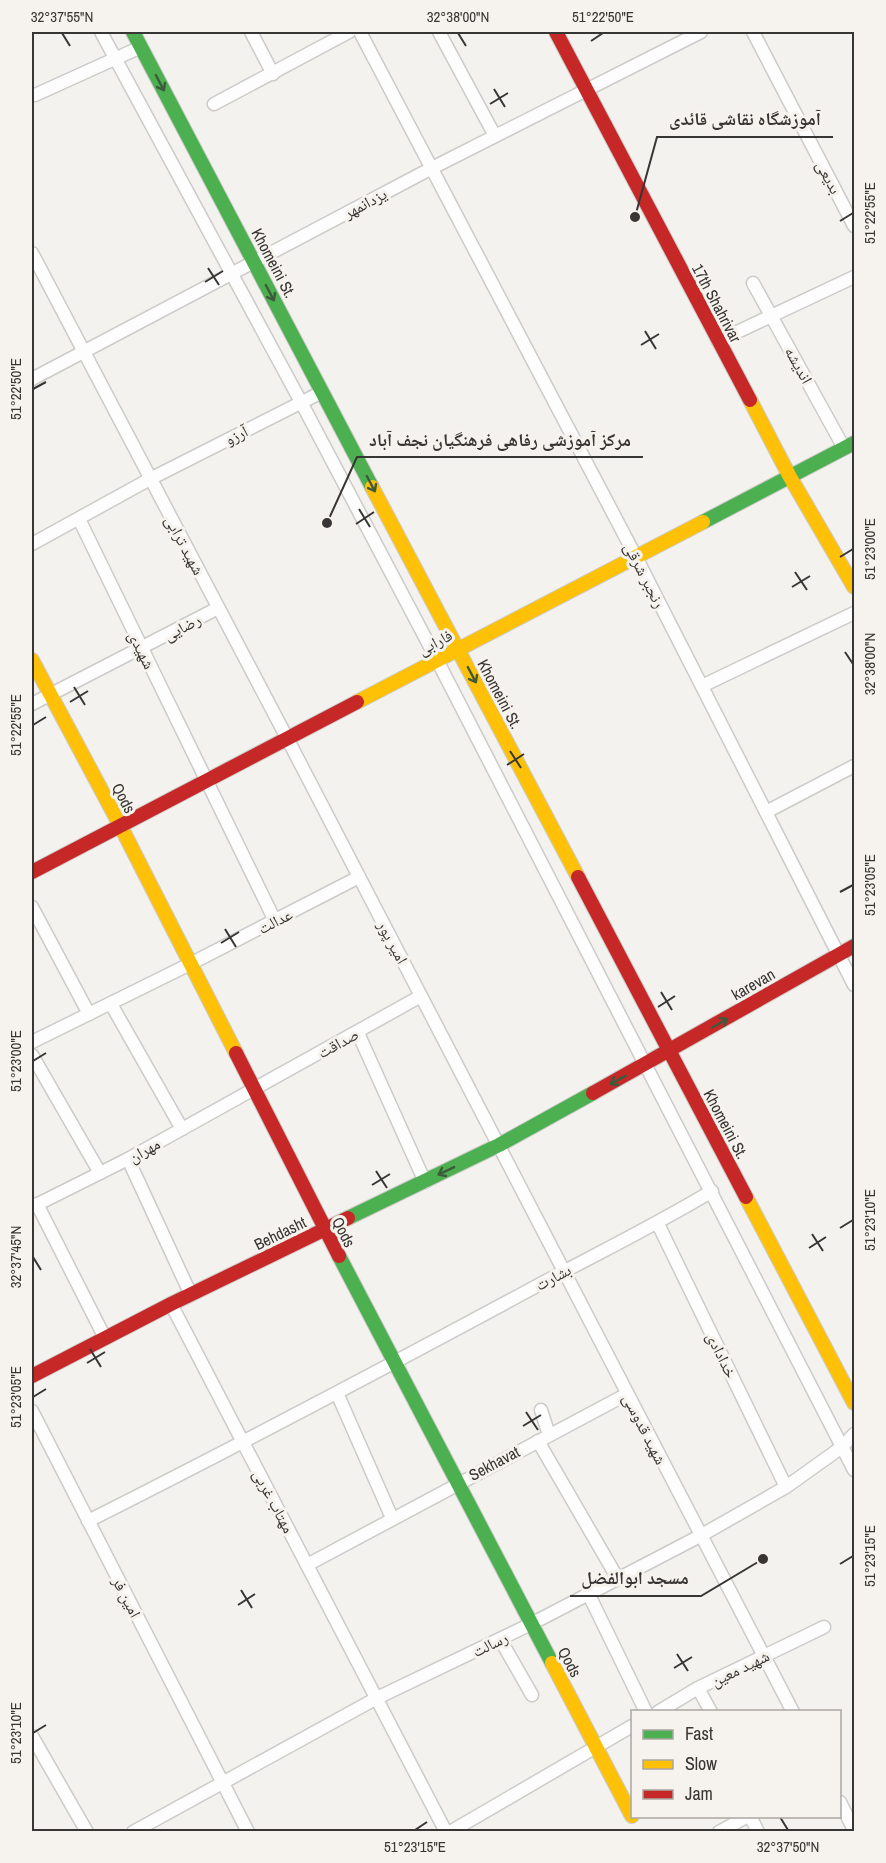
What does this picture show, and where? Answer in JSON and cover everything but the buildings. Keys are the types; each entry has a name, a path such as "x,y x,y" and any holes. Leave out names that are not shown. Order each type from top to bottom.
{"street":[{"path":"101,32 232,273 437,660 712,1191 848,1447 855,1470"},
{"name":"Khomeini St.","path":"133,32 855,1403"},
{"path":"251,32 273,74"},
{"path":"214,104 349,32"},
{"path":"360,32 432,168"},
{"path":"439,32 495,136"},
{"name":"17th Shahrivar","path":"556,32 790,477 855,587"},
{"name":"یزدانمهر","path":"32,379 432,168 701,32"},
{"name":"بدیعی","path":"753,32 855,226"},
{"path":"35,95 141,47"},
{"name":"رنجبر شرقی","path":"432,168 636,556 855,985"},
{"name":"شهید ترابی","path":"32,253 287,738"},
{"path":"718,341 855,277"},
{"name":"اندیشه","path":"753,283 849,446"},
{"name":"آرزو","path":"32,544 150,479 322,392"},
{"name":"فارابی","path":"32,872 849,446"},
{"name":"شهیدی","path":"79,519 275,921"},
{"name":"رضایی","path":"32,704 218,608"},
{"path":"702,686 855,613"},
{"name":"Qods","path":"32,660 120,825 394,1363 631,1813"},
{"name":"امیر پور","path":"287,738 499,1145"},
{"path":"766,812 855,766"},
{"name":"عدالت","path":"32,1042 359,877"},
{"path":"32,907 89,1014"},
{"name":"karevan","path":"669,1052 855,946"},
{"name":"صداقت","path":"254,1089 422,996"},
{"path":"111,1004 182,1129"},
{"path":"358,1033 425,1182"},
{"name":"Behdasht","path":"32,1376 171,1304 499,1145 669,1052"},
{"path":"32,1055 100,1173"},
{"name":"مهران","path":"34,1206 128,1159 254,1089"},
{"name":"شهید قدوسی","path":"499,1145 792,1710"},
{"path":"128,1159 191,1295"},
{"name":"بشارت","path":"88,1521 243,1443 564,1271 657,1224 712,1191"},
{"path":"34,1206 105,1338"},
{"name":"خدادادی","path":"657,1224 786,1487"},
{"name":"مهتاب غربی","path":"171,1304 448,1832"},
{"path":"337,1393 392,1518"},
{"name":"Sekhavat","path":"307,1565 627,1394"},
{"path":"541,1410 543,1438 618,1579"},
{"name":"امین فر","path":"32,1411 248,1832"},
{"name":"رسالت","path":"133,1832 377,1698 589,1595 700,1536 786,1487 848,1447 855,1434"},
{"path":"589,1595 645,1710"},
{"name":"شهید معین","path":"661,1710 698,1688 824,1627"},
{"path":"500,1639 532,1695"},
{"path":"698,1688 710,1710"},
{"path":"448,1832 631,1727"},
{"path":"32,1736 87,1832"},
{"path":"841,1804 855,1830"},
{"path":"719,1832 745,1818"},
{"path":"750,1818 758,1832"}],"traffic: fast":[{"path":"133,32 372,487"},
{"path":"703,522 854,443"},
{"path":"348,1218 499,1145 593,1093"},
{"path":"339,1256 552,1663"}],"traffic: slow":[{"path":"750,400 790,477 854,587"},
{"path":"372,487 578,877"},
{"path":"357,702 703,522"},
{"path":"32,660 120,825 236,1053"},
{"path":"746,1197 854,1403"},
{"path":"552,1663 631,1814"}],"traffic: jam":[{"path":"556,32 750,400"},
{"path":"32,872 357,702"},
{"path":"578,877 746,1197"},
{"path":"593,1093 854,946"},
{"path":"236,1053 339,1256"},
{"path":"32,1376 171,1304 348,1218"}],"place":[{"name":"آموزشگاه نقاشی قائدی","path":"635,217"},
{"name":"مرکز آموزشی رفاهی فرهنگیان نجف آباد","path":"327,523"},
{"name":"مسجد ابوالفضل","path":"763,1559"}]}
